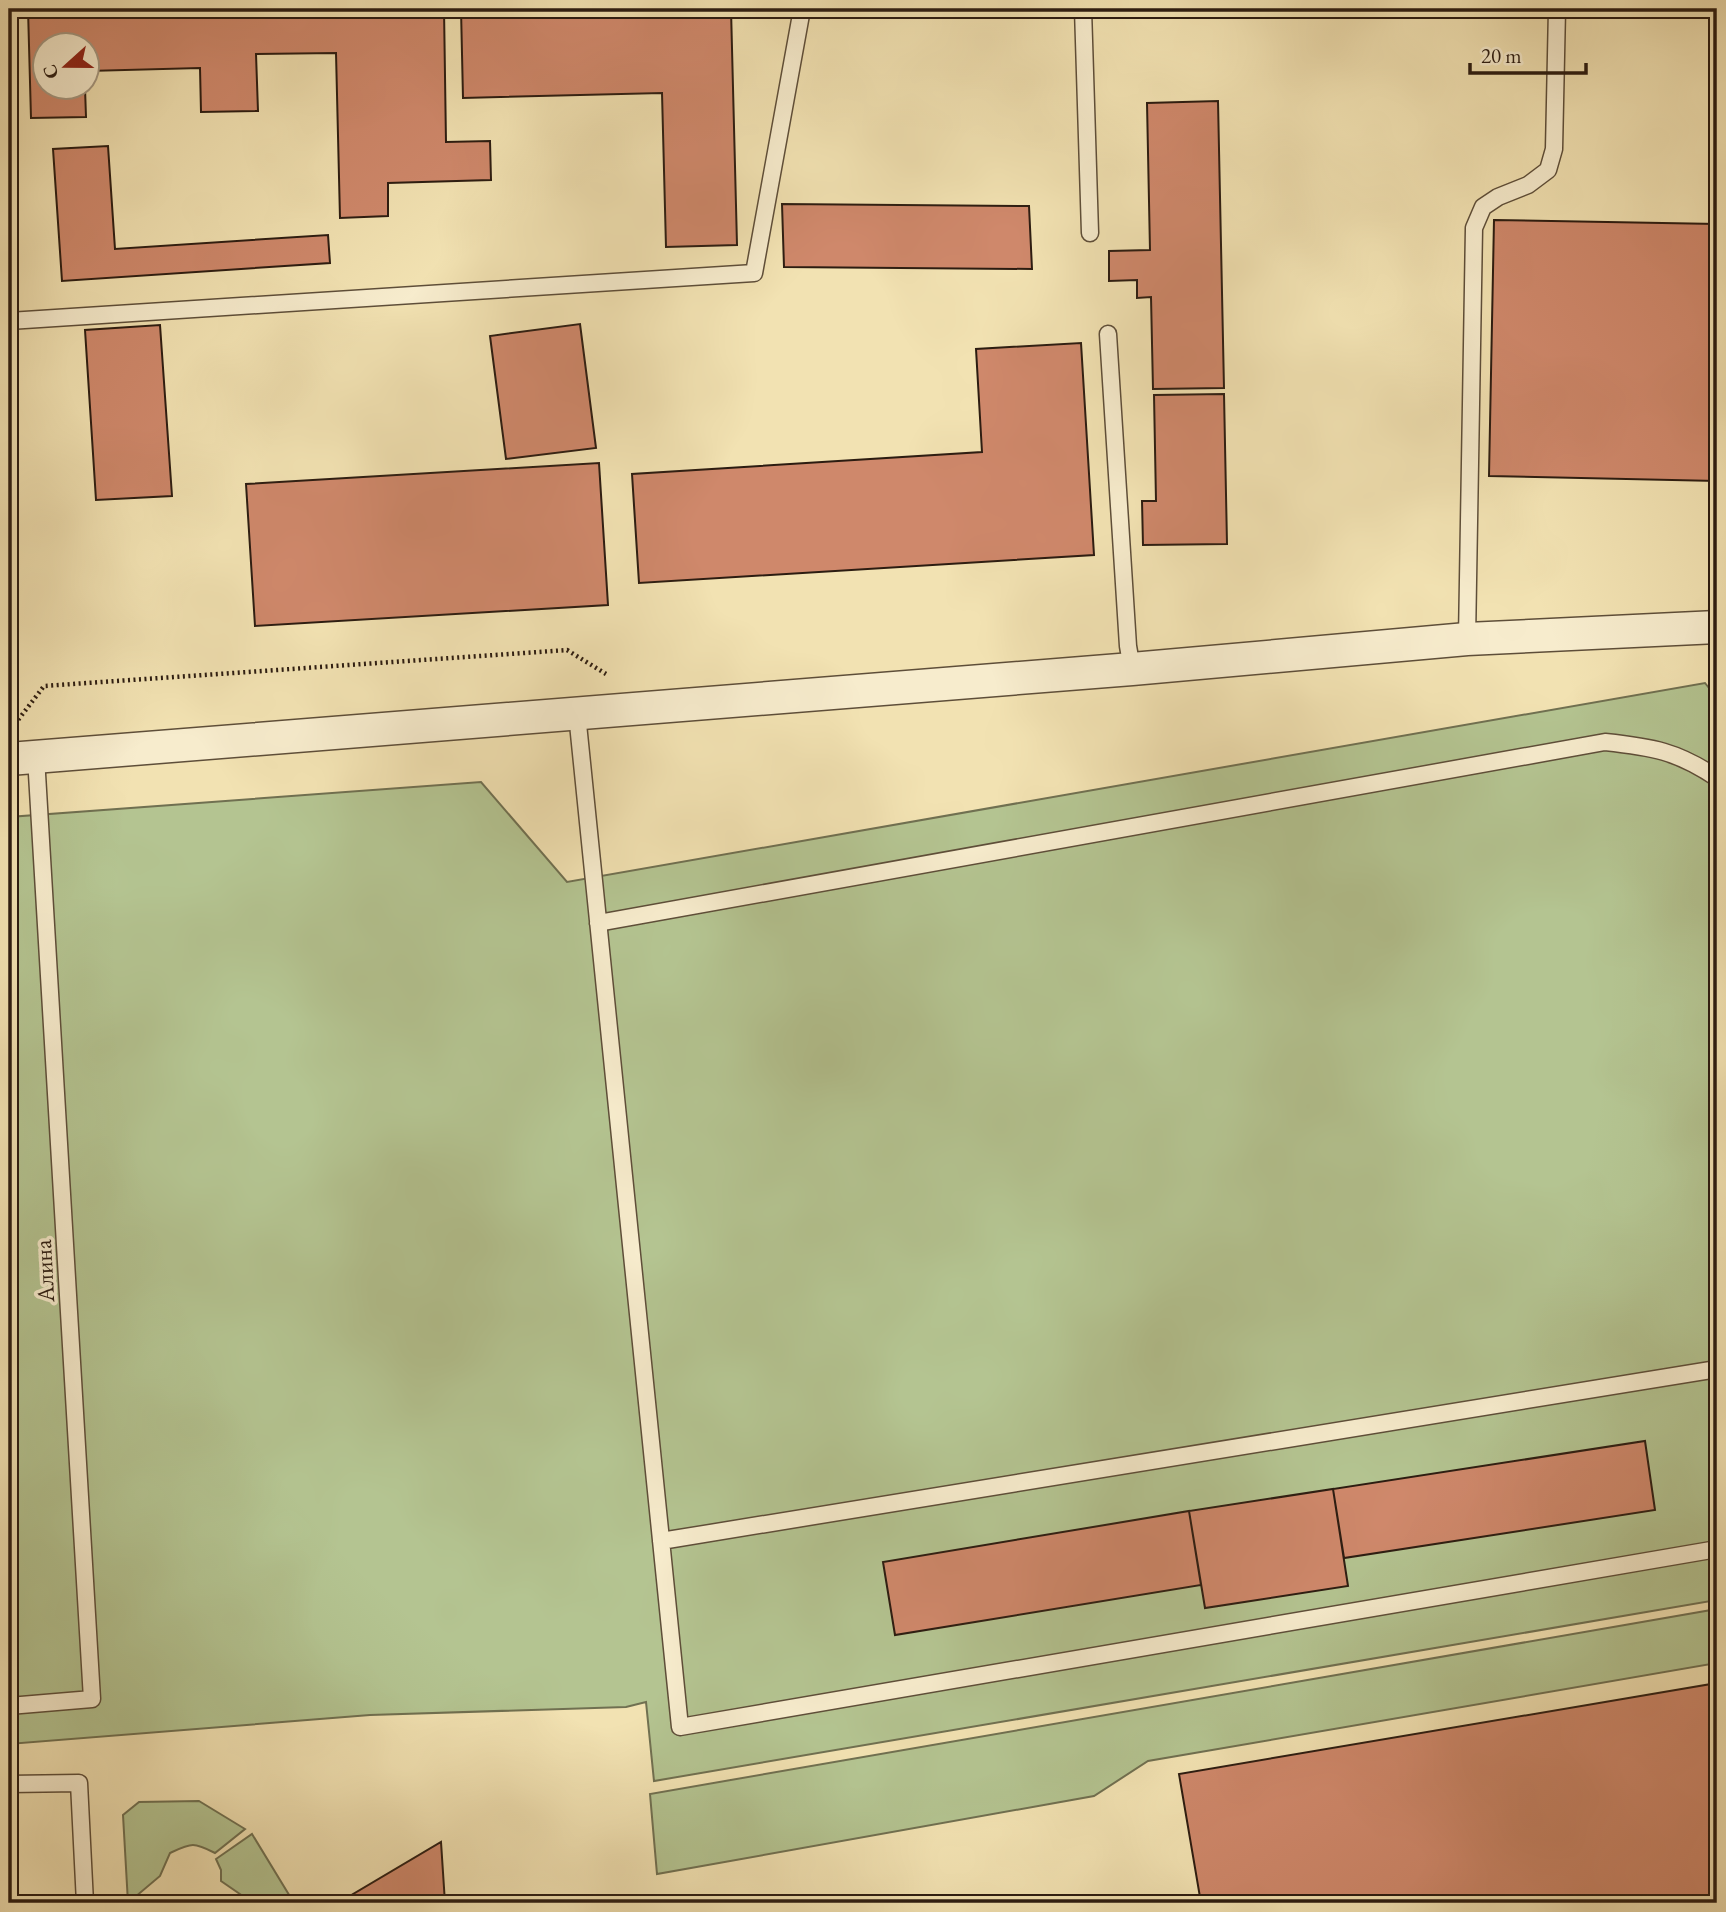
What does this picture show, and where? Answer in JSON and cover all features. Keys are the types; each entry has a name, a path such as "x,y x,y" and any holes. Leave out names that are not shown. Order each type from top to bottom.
{"street":[{"path":"22,758 1132,669 1467,639 1717,627"}],"lane":[{"path":"9,321 754,273 802,9"},
{"path":"1083,9 1090,233"},
{"path":"1467,639 1474,228 1482,207 1528,185 1548,170 1554,149 1557,9"},
{"path":"1108,334 1128,646 1132,669"},
{"path":"577,714 680,1727 1717,1549"},
{"path":"598,923 1605,742 1653,747 1693,762 1717,778"},
{"name":"Алина","path":"9,1706 92,1699 22,758"},
{"path":"661,1541 1717,1369"},
{"path":"9,1784 79,1783 85,1903"}],"green space":[{"path":"1705,683 1717,698 1717,1600 654,1781 646,1702 626,1707 370,1715 9,1744 9,817 481,782 567,882"},
{"path":"1717,1609 1717,1663 1148,1761 1094,1796 657,1874 650,1794"},
{"path":"199,1801 245,1829 215,1853 192,1845 170,1853 160,1876 128,1903 123,1815 139,1802"},
{"path":"252,1834 294,1903 253,1903 221,1881 221,1870 216,1859"}],"building":[{"path":"28,9 444,9 446,142 490,141 491,180 388,183 388,216 340,218 336,53 256,54 258,111 201,112 200,68 102,71 102,32 32,32 32,102 85,102 86,117 31,118"},
{"path":"461,9 731,9 737,245 666,247 662,93 463,98"},
{"path":"1218,101 1224,388 1153,389 1151,297 1137,298 1137,280 1109,281 1109,251 1150,250 1147,103"},
{"path":"108,146 115,249 328,235 330,263 62,281 53,149"},
{"path":"782,204 1029,206 1032,269 784,267"},
{"path":"1494,220 1717,224 1717,481 1489,476"},
{"path":"580,324 596,448 506,459 490,336"},
{"path":"160,325 172,496 96,500 85,330"},
{"path":"1081,343 1094,555 639,583 632,474 982,452 976,349"},
{"path":"1224,394 1227,544 1143,545 1142,501 1156,501 1154,395"},
{"path":"599,463 608,605 255,626 246,484"},
{"path":"1645,1441 1655,1510 1344,1558 1333,1489"},
{"path":"1333,1489 1348,1586 1205,1608 1189,1511"},
{"path":"1189,1511 1201,1585 895,1635 883,1562"},
{"path":"1717,1683 1717,1903 1201,1903 1179,1774"},
{"path":"441,1842 445,1903 338,1903"}]}
